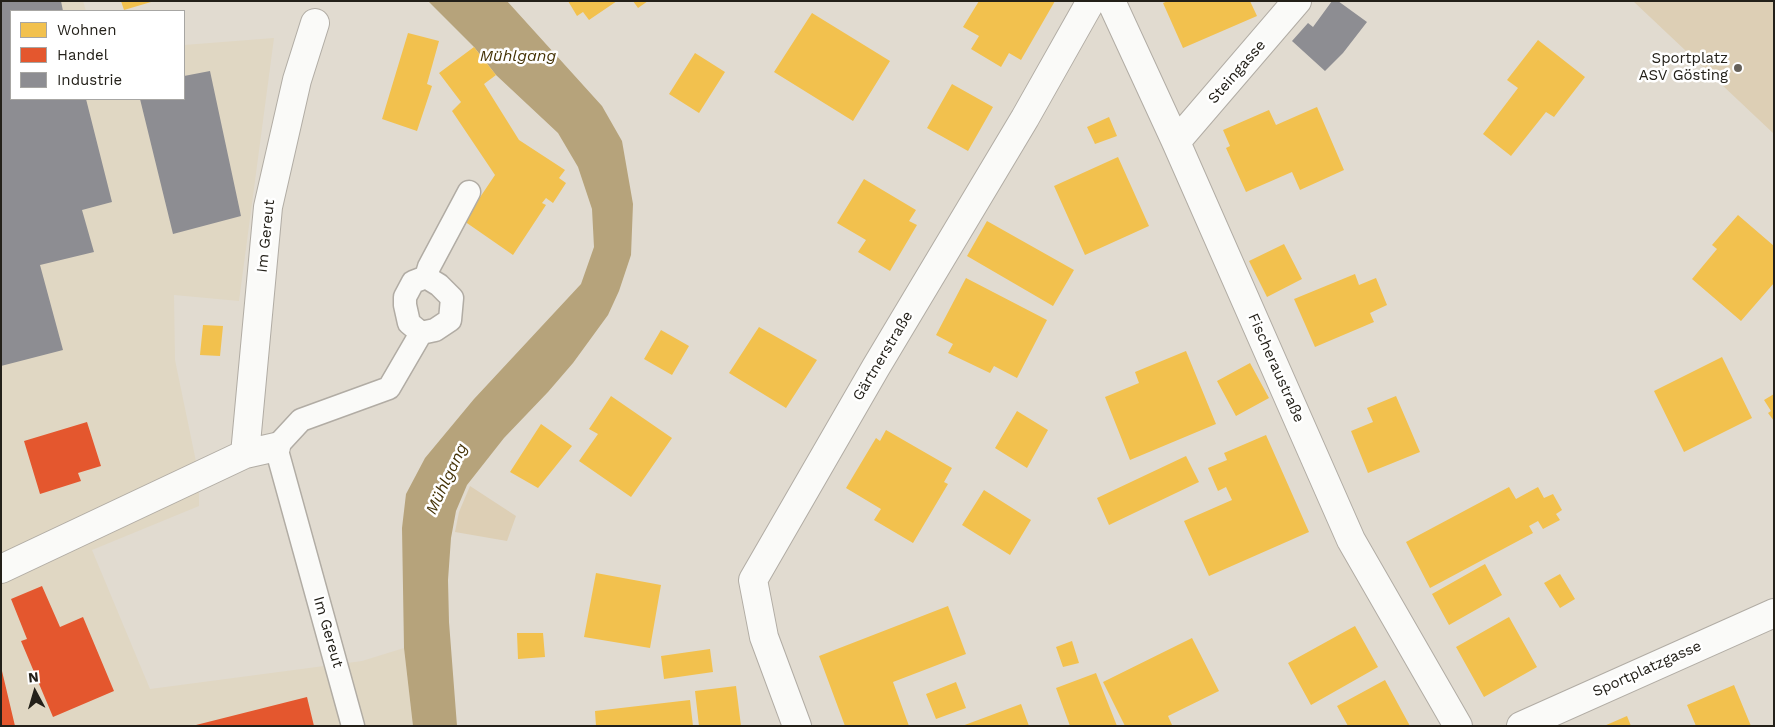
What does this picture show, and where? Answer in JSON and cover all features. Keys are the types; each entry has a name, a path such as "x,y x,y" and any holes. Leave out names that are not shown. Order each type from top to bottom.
{"street":[{"name":"Gärtnerstraße","path":"797,726 764,637 753,580 876,367 1025,118 1091,1"},
{"name":"Fischeraustraße","path":"1111,1 1176,142 1351,540 1458,726"},
{"name":"Steingasse","path":"1176,142 1297,1"},
{"name":"Im Gereut","path":"245,454 268,206 297,80 315,23"},
{"path":"1,569 245,454 276,447"},
{"name":"Sportplatzgasse","path":"1521,726 1774,612"}],"lane":[{"path":"426,277 429,267 469,192"},
{"path":"421,333 409,323 404,305 404,297 413,282 426,277"},
{"path":"276,447 301,420 389,388 421,333 435,330 450,320 452,298 440,285 426,277"},
{"name":"Im Gereut","path":"276,447 354,726"}],"shaded area":[{"path":"1,1 83,1 86,10 10,10 10,100 185,100 185,45 274,38 239,301 174,295 175,360 199,476 199,506 92,550 150,689 362,661 404,648 413,726 1,726"},
{"name":"Sportplatz ASV Gösting","path":"1633,1 1774,1 1774,134"},
{"path":"470,486 516,516 507,541 455,532 459,512"}],"water":[{"name":"Mühlgang","path":"428,1 507,1 602,106 622,141 633,204 631,255 619,291 608,315 573,363 504,438 467,485 456,511 451,538 448,580 449,622 457,726 413,726 404,648 402,528 406,494 425,458 474,399 581,284 594,247 592,209 578,167 558,133 496,75 474,47"}],"building: Wohnen":[{"path":"121,1 151,1 151,2 124,10"},
{"path":"568,1 617,1 589,20 583,12 577,16"},
{"path":"633,1 648,1 638,8"},
{"path":"979,1 1055,1 1021,60 1009,53 1001,67 971,49 979,36 963,27"},
{"path":"1168,1 1250,1 1257,16 1183,48 1163,3"},
{"path":"812,13 890,61 853,121 774,72"},
{"path":"408,33 439,41 427,84 432,86 417,131 382,119"},
{"path":"1538,40 1585,77 1554,117 1546,112 1511,156 1483,134 1518,88 1507,80"},
{"path":"474,47 496,75 484,84 519,140 565,170 559,178 566,183 553,203 546,198 542,203 546,205 513,255 464,221 495,175 452,111 461,102 439,73"},
{"path":"695,53 725,72 699,113 669,94"},
{"path":"952,84 993,107 968,151 927,128"},
{"path":"1317,107 1344,170 1300,190 1292,172 1246,192 1226,148 1230,146 1223,130 1269,110 1276,125"},
{"path":"1109,117 1117,136 1095,144 1087,127"},
{"path":"1118,157 1149,226 1085,255 1054,186"},
{"path":"864,179 916,210 909,221 917,225 890,271 858,252 866,240 837,223"},
{"path":"1738,215 1774,246 1774,283 1741,321 1692,279 1717,249 1712,245"},
{"path":"987,221 1074,270 1053,306 967,256"},
{"path":"1284,244 1302,279 1267,297 1249,261"},
{"path":"1355,274 1359,285 1376,278 1387,305 1370,313 1374,322 1315,347 1294,299"},
{"path":"966,278 1047,320 1017,378 994,366 990,373 948,353 953,344 936,335"},
{"path":"203,325 223,326 220,356 200,355"},
{"path":"759,327 817,360 786,408 729,373"},
{"path":"661,330 689,346 672,375 644,359"},
{"path":"1186,351 1216,424 1130,460 1105,397 1139,383 1135,372"},
{"path":"1722,357 1752,418 1684,452 1654,391"},
{"path":"1250,363 1269,398 1236,416 1217,381"},
{"path":"1774,394 1774,421 1768,413 1771,411 1764,400"},
{"path":"611,396 672,438 631,497 579,461 598,434 589,429"},
{"path":"1396,396 1420,452 1368,473 1351,431 1373,422 1367,408"},
{"path":"1017,411 1048,430 1027,468 995,448"},
{"path":"541,424 572,446 538,488 510,472"},
{"path":"886,430 952,468 944,482 948,484 913,543 874,520 881,509 846,488 876,438 880,441"},
{"path":"1266,435 1309,532 1209,576 1184,521 1232,500 1226,487 1218,491 1208,468 1227,460 1224,453"},
{"path":"1186,456 1199,482 1109,525 1097,498"},
{"path":"1509,487 1516,499 1538,487 1544,498 1553,494 1562,510 1556,514 1560,520 1543,529 1538,521 1529,526 1533,533 1430,588 1406,542"},
{"path":"984,490 1031,520 1010,555 962,525"},
{"path":"1485,564 1502,595 1449,625 1432,594"},
{"path":"596,573 661,585 650,648 584,637"},
{"path":"1560,574 1575,599 1560,608 1544,583"},
{"path":"948,606 966,654 893,682 909,726 845,726 819,656"},
{"path":"1509,617 1537,667 1484,697 1456,647"},
{"path":"1355,626 1378,667 1311,705 1288,663"},
{"path":"517,633 543,633 545,657 518,659"},
{"path":"1192,638 1219,691 1168,716 1172,725 1170,726 1125,726 1103,682"},
{"path":"1072,641 1079,663 1063,667 1056,647"},
{"path":"710,649 713,672 664,679 661,656"},
{"path":"1096,673 1117,726 1070,726 1056,688"},
{"path":"1385,680 1410,726 1348,726 1337,706"},
{"path":"956,682 966,708 936,719 926,694"},
{"path":"1734,685 1751,726 1696,726 1687,705"},
{"path":"736,686 741,726 699,726 695,691"},
{"path":"690,700 693,726 596,726 595,711"},
{"path":"1021,704 1029,726 962,726"},
{"path":"1627,716 1631,726 1604,726"}],"building: Handel":[{"path":"87,422 101,466 78,473 81,481 40,494 24,441"},
{"path":"42,586 60,627 83,617 114,691 53,717 21,641 27,639 11,599"},
{"path":"2,671 15,726 1,726"},
{"path":"307,697 314,726 196,726 196,725"}],"building: Industrie":[{"path":"1,1 61,1 63,10 10,10 10,100 86,100 112,202 82,210 94,252 40,265 63,350 1,366"},
{"path":"1332,1 1338,1 1367,22 1343,53 1325,71 1292,41 1308,23 1313,27"},
{"path":"210,71 241,216 173,234 140,100 185,100 185,76"}],"place":[{"name":"Sportplatz ASV Gösting","path":"1738,68"}]}
